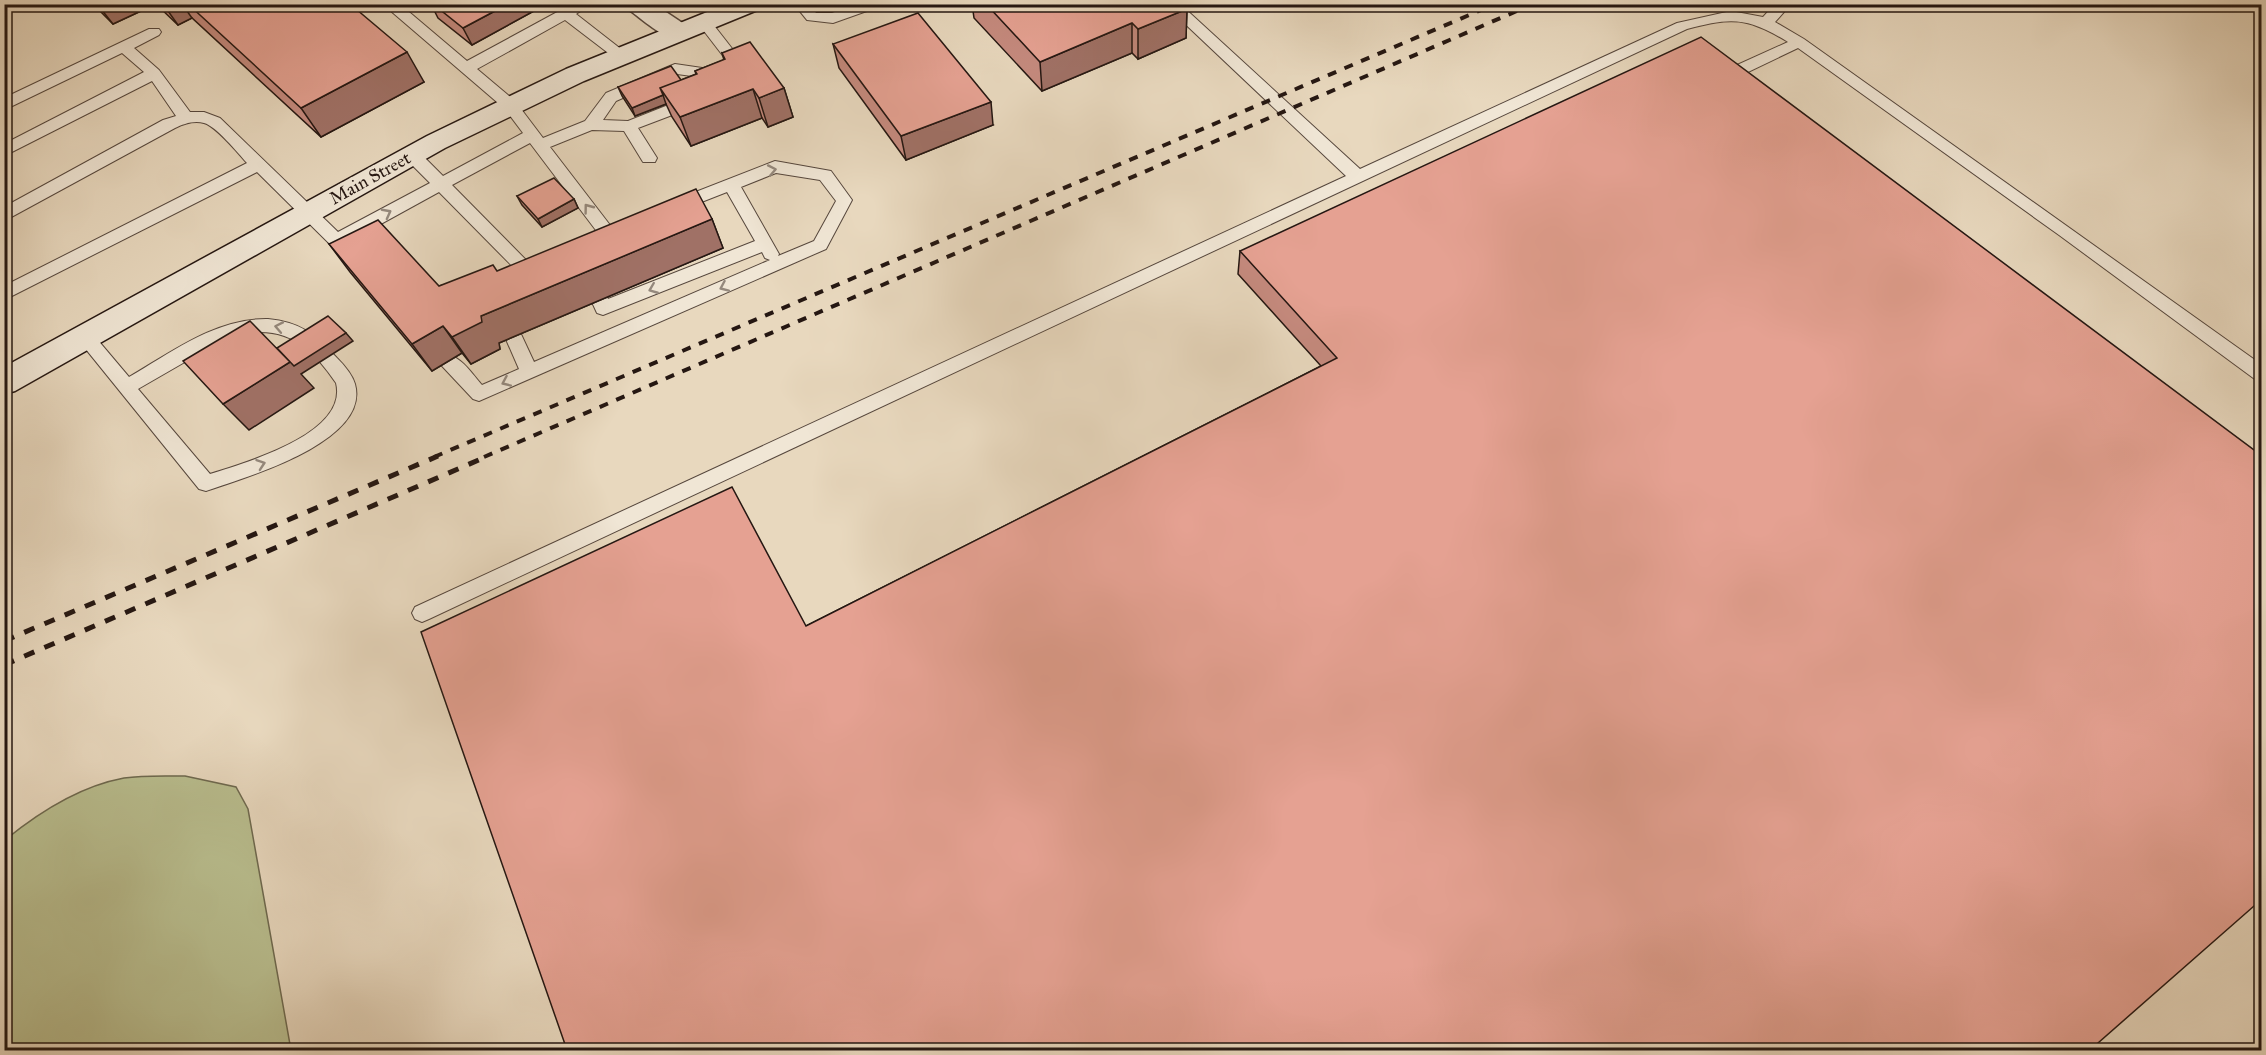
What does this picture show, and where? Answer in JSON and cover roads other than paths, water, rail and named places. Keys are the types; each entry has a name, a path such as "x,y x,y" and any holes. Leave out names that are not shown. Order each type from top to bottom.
{"main road":[{"path":"638,4 678,32"},
{"name":"Main Street","path":"4,382 412,155 510,105 678,32 751,4"}],"lane":[{"path":"466,68 584,4"},
{"path":"801,4 812,17 833,18 873,4"},
{"path":"1171,4 1359,178"},
{"path":"1766,22 1784,4"},
{"path":"398,9 510,105 607,233"},
{"path":"567,14 621,56"},
{"path":"422,613 1682,26 1728,14 1766,22 1799,42 2065,231 2262,375"},
{"path":"591,125 611,97 675,69 709,74 736,63 704,22"},
{"path":"4,105 154,32"},
{"path":"1720,79 1799,42"},
{"path":"124,46 154,73 186,118"},
{"path":"4,151 154,73"},
{"path":"335,241 441,185 536,140 591,125 629,126 691,102 709,74"},
{"path":"4,215 169,124 186,118 210,119 363,266"},
{"path":"629,126 649,158"},
{"path":"412,155 441,185 527,264 504,272"},
{"path":"4,294 259,164"},
{"path":"448,361 479,394 820,245 843,200 825,175 775,167 659,213"},
{"path":"731,184 777,264"},
{"path":"600,300 603,308 766,244"},
{"path":"85,337 126,387 206,483 289,453 313,438 333,422 344,405 346,386 342,376 297,332 274,325 261,325 247,326 217,335 126,387"},
{"path":"514,337 530,372"}],"railway":[{"path":"434,457 1495,4"},
{"path":"484,457 1533,4"},
{"path":"4,641 438,456"},
{"path":"4,665 488,456"}]}
